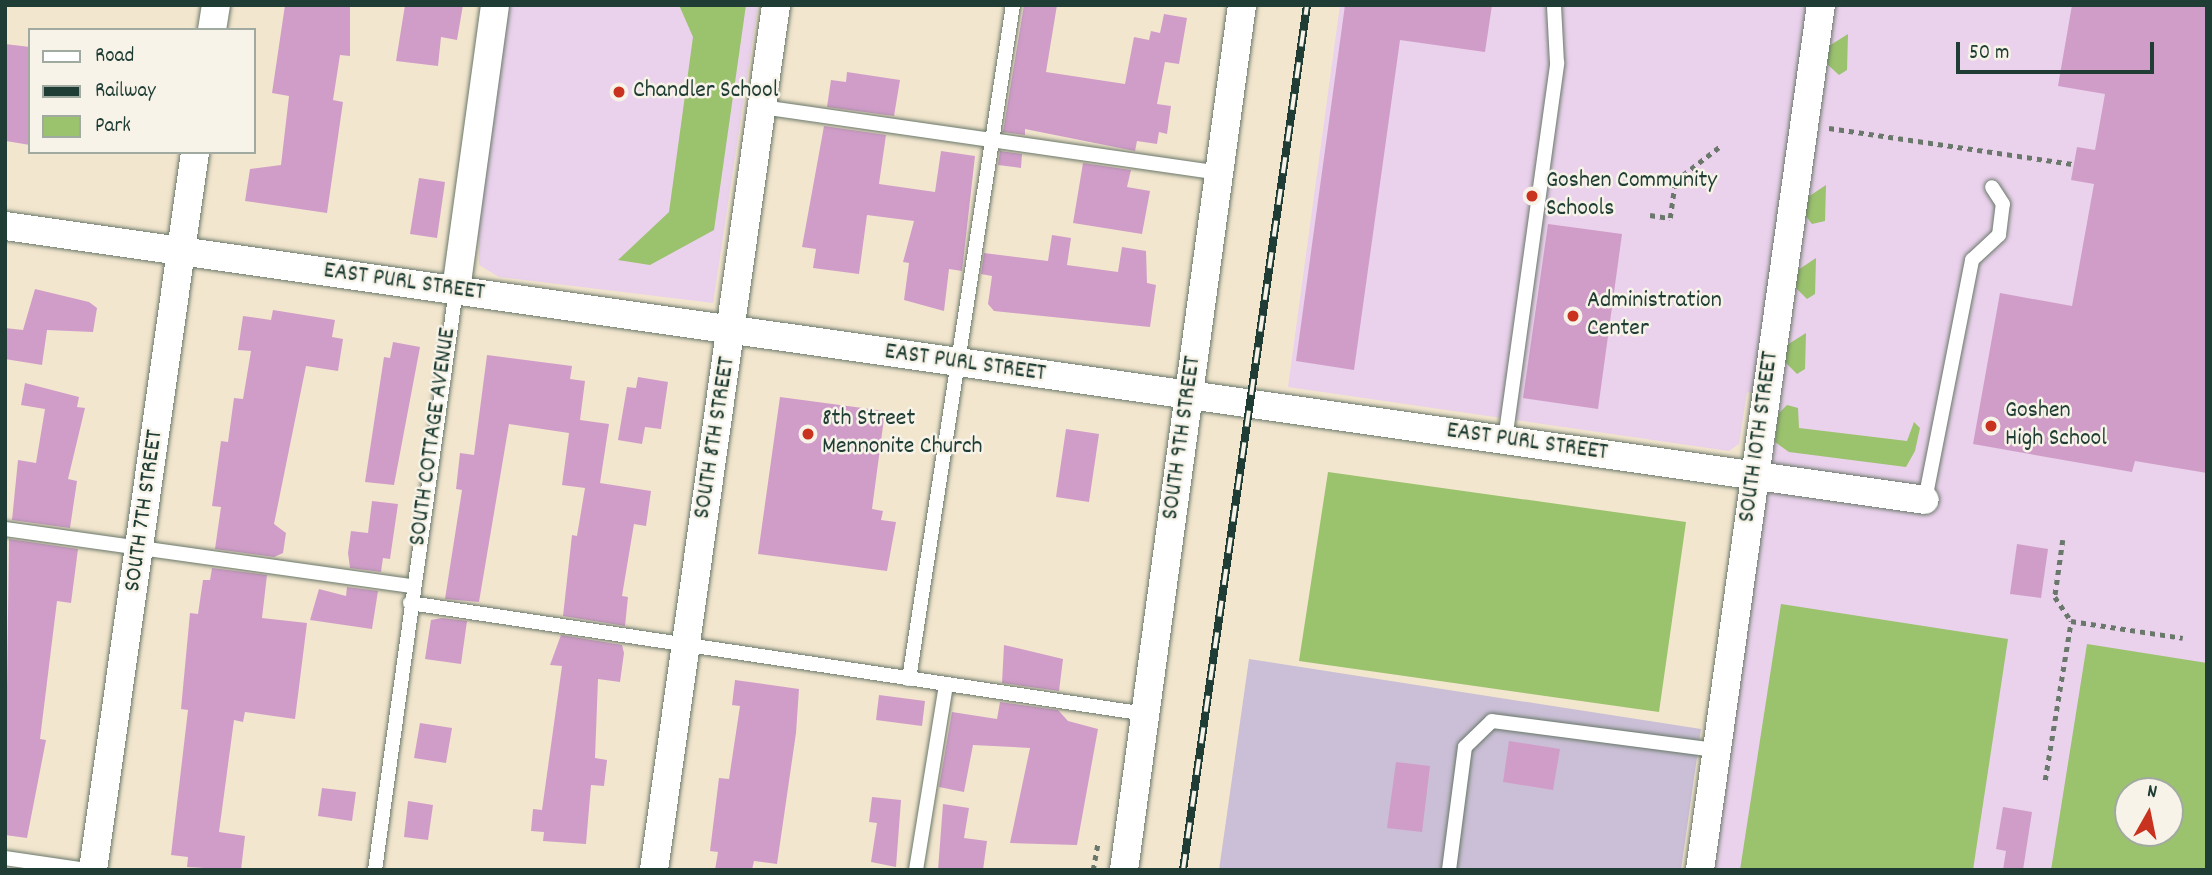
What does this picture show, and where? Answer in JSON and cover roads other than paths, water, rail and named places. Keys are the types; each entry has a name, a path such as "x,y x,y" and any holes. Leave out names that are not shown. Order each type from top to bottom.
{"street":[{"path":"212,28 216,5"},
{"name":"SOUTH COTTAGE AVENUE","path":"456,290 495,5"},
{"name":"SOUTH 8TH STREET","path":"654,870 776,5"},
{"name":"SOUTH 9TH STREET","path":"1124,870 1242,5"},
{"name":"SOUTH 10TH STREET","path":"1700,870 1821,5"},
{"name":"SOUTH 7TH STREET","path":"93,870 195,154"},
{"name":"EAST PURL STREET","path":"5,226 1926,500"}],"lane":[{"path":"909,679 1013,5"},
{"path":"1505,440 1557,63 1553,5"},
{"path":"762,107 1220,173"},
{"path":"1926,500 1972,260 1999,235 2003,204 1992,187"},
{"name":"SOUTH COTTAGE AVENUE","path":"376,870 412,586 456,290"},
{"path":"5,529 412,586"},
{"path":"410,603 1146,714"},
{"path":"916,870 946,684"},
{"path":"1449,870 1465,747 1492,720 1716,750"},
{"path":"5,858 86,870"}],"railway":[{"path":"1183,870 1307,5"}],"place":[{"name":"Chandler School","path":"619,92"},
{"name":"Goshen Community Schools","path":"1532,196"},
{"name":"Administration Center","path":"1573,316"},
{"name":"Goshen High School","path":"1991,426"},
{"name":"8th Street Mennonite Church","path":"808,434"}]}
